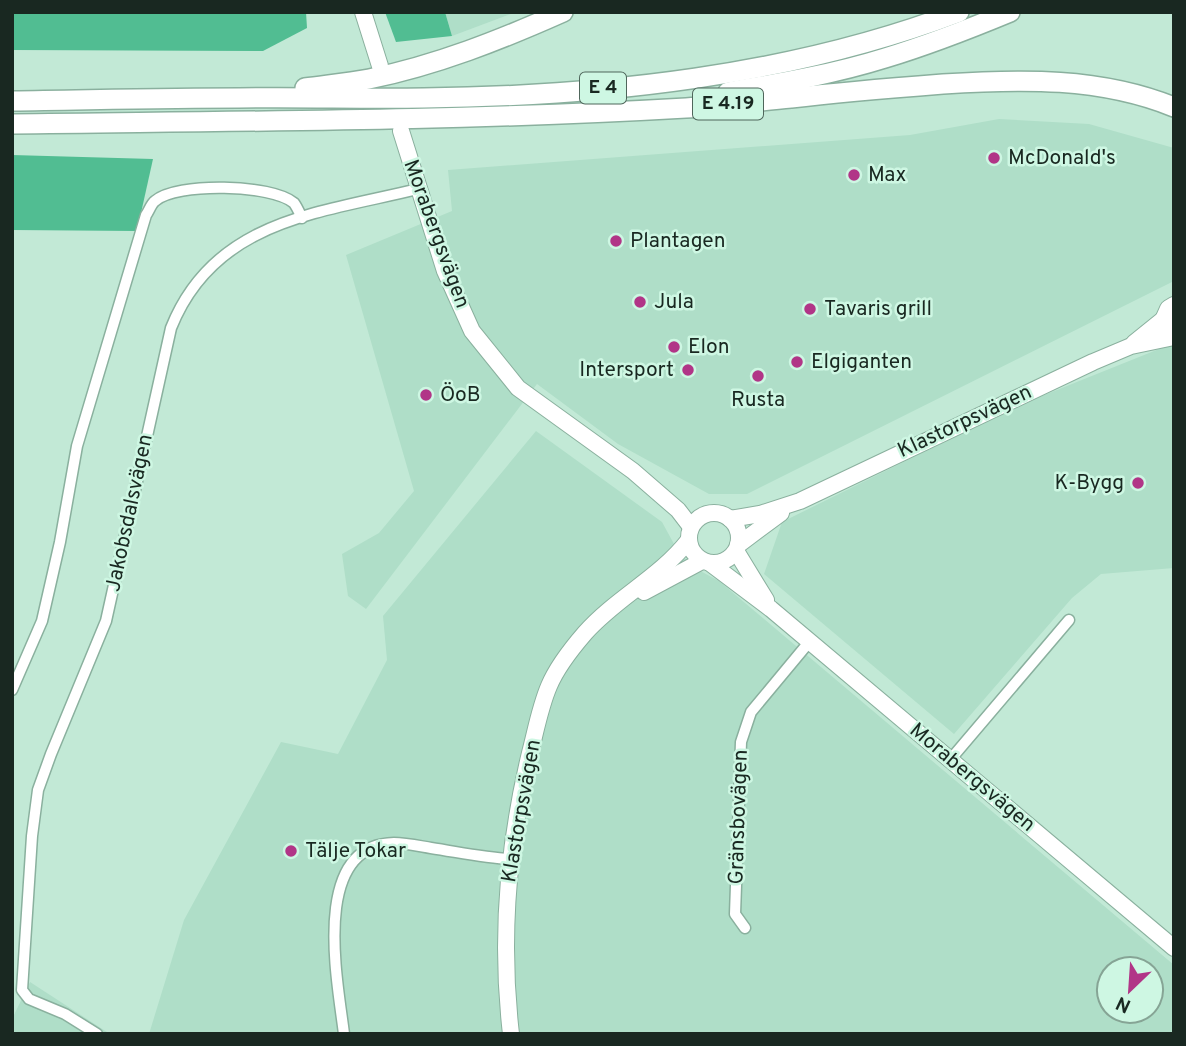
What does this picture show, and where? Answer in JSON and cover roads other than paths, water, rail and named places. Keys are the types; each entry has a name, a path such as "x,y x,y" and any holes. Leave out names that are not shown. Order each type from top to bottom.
{"highway":[{"path":"238,98 367,79 422,66 482,46 563,12"},
{"name":"E 4","path":"12,101 426,98 623,87 721,74 807,58 887,36 959,12"},
{"name":"E 4","path":"12,124 533,115 674,100 801,79 883,59 965,31 1010,12"},
{"name":"E 4.19","path":"533,115 690,108 1003,80 1098,86 1174,107"}],"main road":[{"path":"1169,312 1168,331 1174,336"}],"street":[{"path":"363,12 380,66"},
{"name":"Morabergsvägen","path":"401,131 445,271 472,331 518,388 633,471 685,503 712,513"},
{"path":"12,690 42,621 60,542 77,446 146,215 155,201 170,194 236,188 265,190 293,203 302,218"},
{"name":"Jakobsdalsvägen","path":"97,1034 65,1014 24,995 22,985 32,836 38,790 106,621 171,328 191,289 226,252 277,224 418,189"},
{"name":"Klastorpsvägen","path":"1131,346 1169,312"},
{"name":"Klastorpsvägen","path":"730,519 760,514 800,500 1131,346 1174,336"},
{"name":"Morabergsvägen","path":"633,471 678,510 690,534"},
{"name":"Klastorpsvägen","path":"737,548 800,500"},
{"path":"712,513 722,514 730,519 738,531 737,548 727,560 706,562 695,555 690,534 699,517 712,513"},
{"name":"Klastorpsvägen","path":"511,1034 506,965 511,859 525,774 550,684 586,632 608,611 673,560 690,534"},
{"name":"Morabergsvägen","path":"737,548 771,608"},
{"name":"Morabergsvägen","path":"706,562 771,608 1172,943"},
{"name":"Klastorpsvägen","path":"608,611 706,562"},
{"path":"950,760 1069,620"},
{"name":"Gränsbovägen","path":"745,928 735,914 741,742 751,712 810,641"},
{"path":"344,1034 333,924 347,873 360,855 370,848 392,843 511,859"}],"place":[{"name":"McDonald's","path":"994,158"},
{"name":"Max","path":"854,175"},
{"name":"Plantagen","path":"616,241"},
{"name":"Jula","path":"640,302"},
{"name":"Tavaris grill","path":"810,309"},
{"name":"Elon","path":"674,347"},
{"name":"Elgiganten","path":"797,362"},
{"name":"Intersport","path":"688,370"},
{"name":"Rusta","path":"758,376"},
{"name":"ÖoB","path":"426,395"},
{"name":"K-Bygg","path":"1138,483"},
{"name":"Tälje Tokar","path":"291,851"}]}
